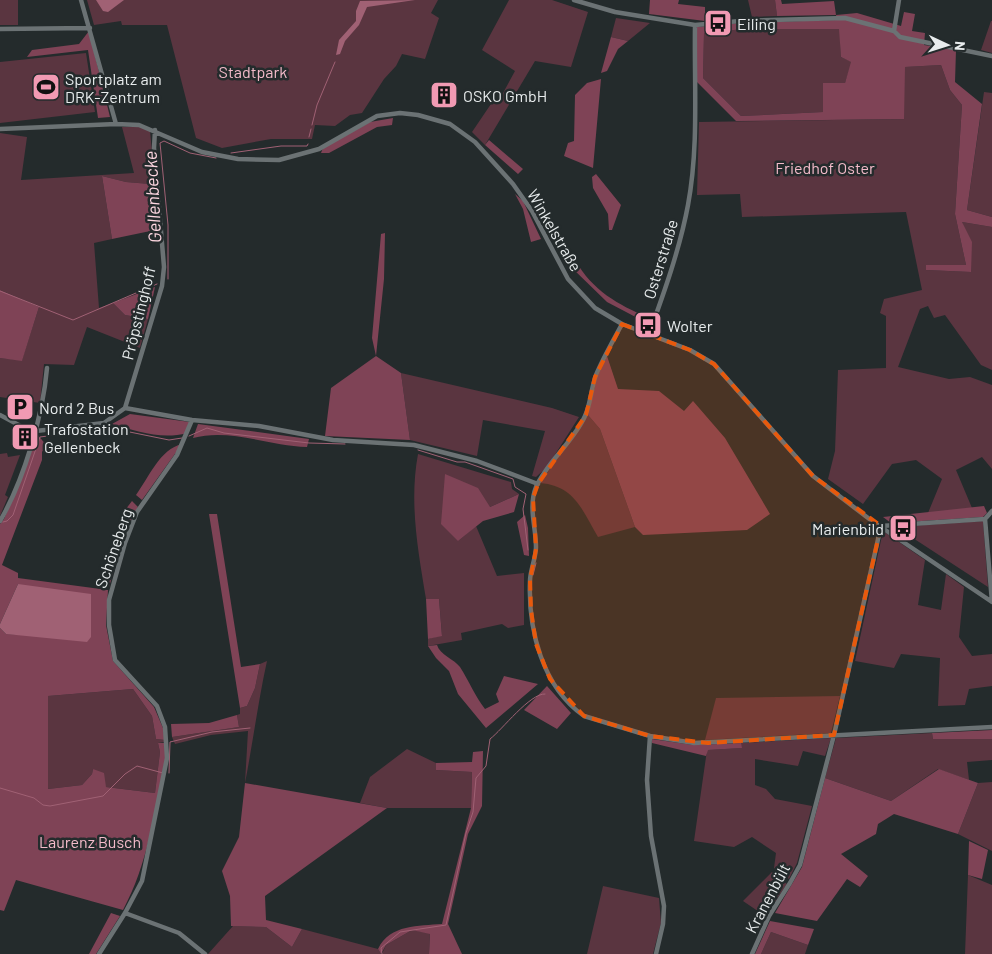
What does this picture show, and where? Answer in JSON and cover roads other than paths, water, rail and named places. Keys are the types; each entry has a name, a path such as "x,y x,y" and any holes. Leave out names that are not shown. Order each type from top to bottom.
{"street":[{"path":"81,0 116,124"},
{"path":"574,0 615,12 695,25 740,21 845,18 894,31 900,37 992,56"},
{"path":"894,31 900,0"},
{"name":"Osterstraße","path":"649,334 683,228 688,204 693,164 695,25"},
{"path":"0,29 90,28"},
{"name":"Winkelstraße","path":"0,129 116,124 139,125 155,130 202,152 238,159 279,160 319,149 377,116 400,113 418,115 450,124 475,142 513,184 532,211 568,279 595,308 622,324 649,334"},
{"name":"Pröpstinghoff","path":"125,408 162,286 164,267 154,148 155,130"},
{"path":"622,324 595,377 586,415 538,484 532,511 536,549 530,580 531,610 536,644 550,679 575,709 584,716 650,736 708,743 992,727"},
{"path":"649,334 690,350 714,364 813,476 881,526 992,602"},
{"path":"0,521 36,431 45,390 47,368"},
{"path":"0,415 28,430 36,431 104,422 125,408 192,420 259,426 333,440 414,445 477,461 538,484"},
{"name":"Schöneberg","path":"99,954 125,913 142,881 168,758 164,727 157,706 115,660 109,625 109,600 125,543 137,512 177,456 192,420"},
{"path":"881,526 985,519 992,511"},
{"path":"985,519 992,602"},
{"name":"Kranenbült","path":"752,954 769,916 800,865 834,735 881,526"},
{"path":"650,736 647,780 651,836 664,906 663,924 656,954"},
{"path":"125,913 179,933 205,954"}],"waterway":[{"name":"Gellenbecke","path":"312,125 317,105 335,62"},
{"name":"Gellenbecke","path":"309,137 311,129"},
{"name":"Gellenbecke","path":"168,279 168,225 160,143 164,141 190,153 216,158"},
{"name":"Gellenbecke","path":"231,153 281,146 307,146 308,144"},
{"name":"Gellenbecke","path":"0,291 73,320 157,284"},
{"path":"3,522 13,515 40,437 110,428 169,440 182,438"},
{"path":"189,436 207,428 224,433 309,443 345,444"},
{"path":"418,450 457,462 465,462 513,479 515,487 526,494 523,509 528,550"},
{"path":"533,575 536,563"},
{"path":"382,954 381,948 400,932 446,925 466,833 473,812 476,778 486,766 490,739 524,705 539,695 545,694"},
{"path":"169,773 170,742 212,732 250,728"},
{"path":"0,788 34,798 43,805 50,806 103,796 125,774 137,766 163,773"}],"place":[{"name":"Eiling","path":"718,23"},
{"name":"Sportplatz am DRK-Zentrum","path":"46,87"},
{"name":"OSKO GmbH","path":"444,95"},
{"name":"Wolter","path":"648,325"},
{"name":"Nord 2 Bus","path":"20,407"},
{"name":"Trafostation Gellenbeck","path":"25,437"},
{"name":"Marienbild","path":"903,528"}],"park label":[{"name":"Stadtpark","path":"253,71"},
{"name":"Friedhof Oster","path":"825,167"},
{"name":"Laurenz Busch","path":"90,841"}]}
